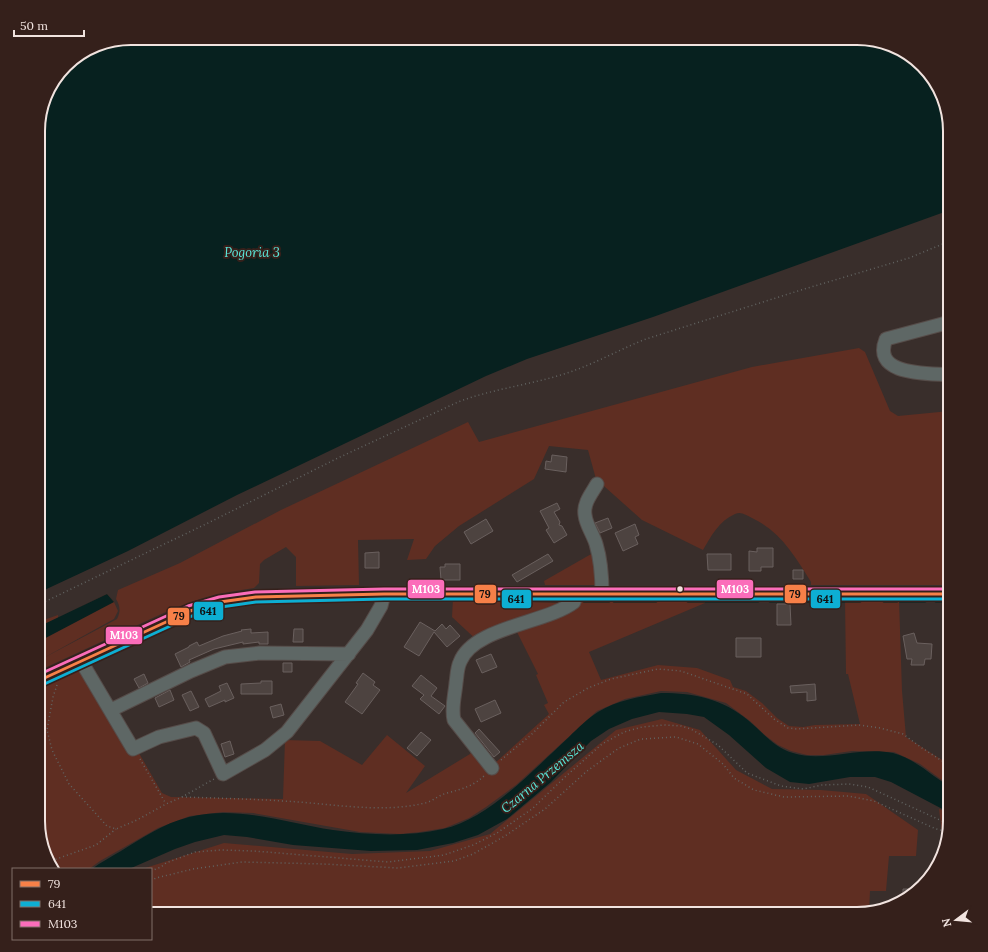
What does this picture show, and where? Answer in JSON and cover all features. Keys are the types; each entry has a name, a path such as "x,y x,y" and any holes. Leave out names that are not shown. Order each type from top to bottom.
{"street":[{"path":"943,324 886,339 883,349 886,360 899,369 943,375"},
{"path":"597,484 586,501 584,514 599,554 602,571 602,594"},
{"path":"45,678 176,616 220,602 241,598 384,594 943,594"},
{"path":"81,661 133,749 159,737 196,728 204,733 223,774 265,750 288,732 349,654 378,613 384,594"},
{"path":"492,768 454,720 452,710 459,663 468,650 484,638 501,630 558,611 574,602 576,594"},
{"path":"111,710 225,657 260,653 349,654"}],"path":[{"path":"45,602 338,458 458,402 565,374 588,366 646,339 800,290 909,258 943,243"},
{"path":"182,797 284,801 380,808 416,805 435,800 445,793 467,788 478,782 531,735 564,702 588,688 611,679 658,669 681,671 747,694 774,719 788,728 797,729 859,725 880,728 902,734 943,762"},
{"path":"54,674 57,679 57,685 53,697 47,730 52,750 69,784 107,826 116,829"},
{"path":"152,871 166,863 194,852 221,850 254,851 388,862 444,855 473,845 497,833 532,809 602,744 624,732 642,727 664,725 681,726 691,729 718,745 747,773 781,786 803,789 822,785 849,784 868,787 943,821"},
{"path":"152,880 193,868 242,862 398,868 454,860 473,854 505,836 545,809 587,771 618,748 641,739 676,737 698,744 723,764 734,778 754,790 784,797 848,796 874,801 942,831"},
{"path":"133,749 166,804"},
{"path":"55,860 96,846 116,829 182,797 223,774"}],"shaded area":[{"path":"859,348 865,352 890,411 898,416 943,412 943,585 811,585 811,582 793,554 779,537 762,523 741,513 737,513 724,521 712,534 703,550 642,520 596,479 588,450 549,446 534,479 459,526 435,546 426,559 407,560 414,539 358,540 359,585 296,586 296,557 286,547 260,564 259,583 254,588 217,594 170,610 45,668 45,657 117,619 119,611 119,606 116,599 118,590 180,563 281,510 468,422 479,442 752,367"},
{"path":"593,553 600,585 545,585 544,581"},
{"path":"107,594 114,602 118,611 114,619 45,657 45,620 58,615 58,618"},
{"path":"453,598 658,598 658,601 686,602 686,598 705,598 705,603 589,652 601,680 658,665 697,668 730,680 733,687 746,691 762,703 777,718 789,726 803,727 815,725 860,724 848,674 846,674 845,599 899,599 902,691 906,737 943,761 943,781 920,764 894,752 852,751 824,755 807,755 791,751 778,745 726,703 687,692 661,691 625,699 597,711 516,785 469,818 445,828 400,834 360,832 253,813 223,812 190,816 158,828 90,868 59,868 48,843 45,826 45,683 87,663 162,793 171,797 283,799 285,740 320,741 362,765 387,735 425,766 406,793 470,754 473,749 495,763 549,714 544,705 548,703 536,675 538,674 516,630 481,644 452,617"},
{"path":"662,719 700,730 736,770 772,789 821,790 866,794 918,830 916,856 889,856 886,891 870,891 869,906 857,907 152,907 152,868 145,868 224,843 352,854 430,851 490,834 616,730"},
{"path":"939,809 943,810 942,832"}],"water":[{"name":"Pogoria 3","path":"131,45 862,45 879,48 895,54 905,60 922,74 934,93 941,114 943,131 943,213 653,317 527,359 486,376 237,495 128,551 45,590 45,126 48,109 54,93 66,74 74,66 93,54 109,48"},
{"path":"107,594 114,602 45,638 45,624"},
{"name":"Czarna Przemsza","path":"661,693 673,693 697,696 719,702 739,713 780,747 793,753 805,756 829,756 867,751 880,751 901,755 916,763 943,782 943,809 891,782 875,777 850,777 809,784 790,782 766,768 729,735 704,717 659,712 632,719 609,729 591,741 551,782 507,819 478,835 453,843 417,850 371,851 293,845 247,837 224,835 195,842 175,849 131,868 93,868 170,823 189,817 207,814 225,813 261,816 333,830 374,834 416,833 443,829 477,815 494,804 526,777 583,723 598,712 621,702"}],"building":[{"path":"552,455 567,457 566,472 545,469 546,461 551,462"},
{"path":"557,503 560,509 554,512 560,522 559,525 562,526 567,535 554,543 546,530 549,528 540,511"},
{"path":"608,518 612,528 600,533 595,523"},
{"path":"486,519 493,531 471,544 464,532"},
{"path":"635,524 639,535 635,537 638,544 623,551 615,533"},
{"path":"757,548 773,548 773,567 761,567 761,571 749,571 749,551 757,552"},
{"path":"379,552 379,568 365,568 365,553"},
{"path":"548,554 553,561 517,582 512,575"},
{"path":"707,554 731,554 731,570 708,570"},
{"path":"445,564 460,564 460,580 441,580 440,567 445,567"},
{"path":"793,570 803,570 803,579 793,579"},
{"path":"777,604 790,604 791,625 777,625"},
{"path":"420,622 435,631 442,624 446,629 450,625 460,636 447,647 434,632 419,656 404,647"},
{"path":"251,629 251,633 268,632 268,644 259,644 259,642 243,644 243,642 214,649 189,660 190,662 181,667 175,654 197,642 199,646 223,636 242,631 241,630"},
{"path":"294,629 303,629 303,642 293,642"},
{"path":"914,633 917,643 932,644 931,659 925,659 924,665 911,665 912,659 907,659 903,636"},
{"path":"736,638 761,638 761,657 736,657"},
{"path":"491,654 497,667 482,673 476,660"},
{"path":"283,663 292,663 292,672 283,672"},
{"path":"363,673 375,682 373,685 380,690 362,714 345,702 358,684 356,683"},
{"path":"144,674 148,683 139,688 134,679"},
{"path":"421,675 437,688 431,696 445,706 439,714 420,699 424,695 412,686"},
{"path":"261,681 272,681 272,694 241,694 241,684 261,683"},
{"path":"227,683 234,698 209,707 205,699 221,691 219,686"},
{"path":"815,684 816,700 807,701 807,692 791,693 790,686"},
{"path":"170,690 174,700 159,707 155,698"},
{"path":"191,691 199,707 190,711 182,695"},
{"path":"495,700 501,713 481,722 475,709"},
{"path":"281,704 284,715 273,718 270,707"},
{"path":"479,729 500,752 494,757 475,733"},
{"path":"421,732 431,740 417,756 407,748"},
{"path":"230,741 234,754 225,757 221,744"},
{"path":"903,889 910,889 905,892 903,893"}],"waterway":[{"path":"477,600 566,601"},
{"path":"584,601 609,601"},
{"path":"614,601 656,601"},
{"path":"688,601 758,601"},
{"path":"770,601 828,601"},
{"path":"837,601 860,601"},
{"path":"884,601 897,601"},
{"path":"900,601 925,601"},
{"path":"936,601 943,601"}],"transit line":[{"name":"M103","path":"45,672 188,606 219,597 255,592 384,589 943,589"},
{"name":"79","path":"45,678 190,611 220,602 256,597 384,594 943,594"},
{"name":"641","path":"45,684 192,616 221,607 256,602 384,599 943,599"}]}
